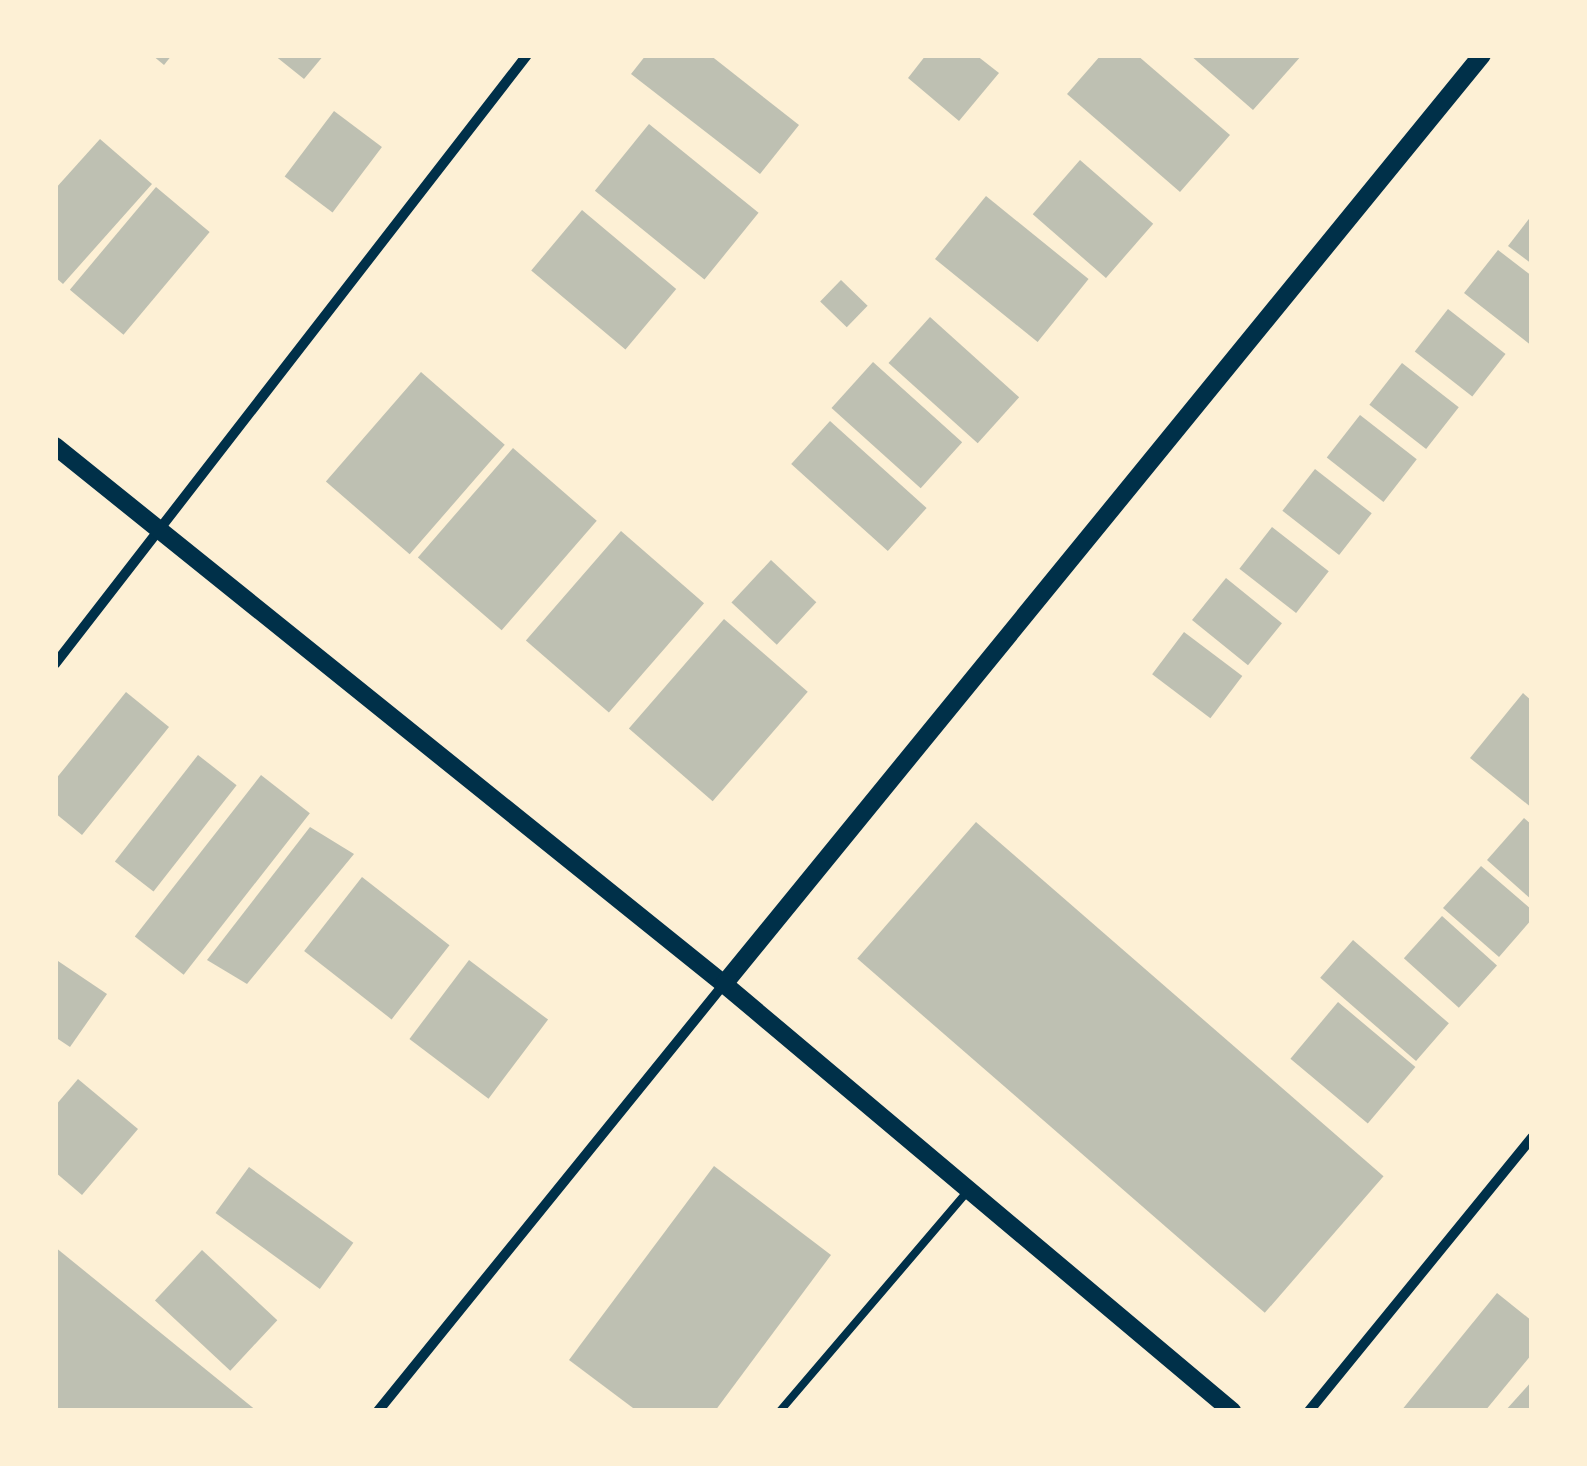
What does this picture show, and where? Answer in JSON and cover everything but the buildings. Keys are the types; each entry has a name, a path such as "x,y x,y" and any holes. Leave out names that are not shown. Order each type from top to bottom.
{"street":[{"path":"55,664 163,530 526,55"},
{"path":"378,1411 1482,55"},
{"path":"55,446 724,984 1232,1411"},
{"path":"1310,1411 1532,1138"}],"lane":[{"path":"780,1411 969,1190"}]}
